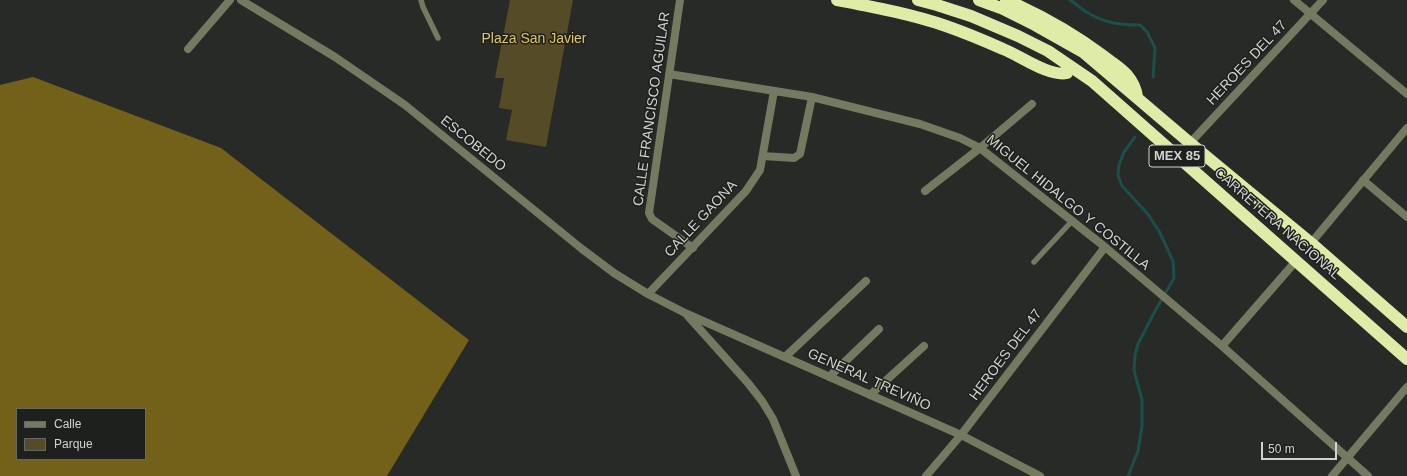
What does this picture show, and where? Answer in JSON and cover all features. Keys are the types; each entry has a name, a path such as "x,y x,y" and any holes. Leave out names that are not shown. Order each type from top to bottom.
{"highway":[{"name":"MEX 85","path":"837,0 919,18 946,26 1005,49 1036,65 1060,75 1067,73"},
{"name":"MEX 85","path":"866,0 922,13 952,22 1067,73 1092,81"},
{"name":"CARRETERA NACIONAL","path":"918,0 971,16 1018,36 1048,51 1092,81 1407,359"},
{"name":"CARRETERA NACIONAL","path":"979,0 1001,8 1066,41 1098,64 1190,143 1311,243 1407,327"},
{"name":"MEX 85","path":"1006,0 1056,24 1089,45 1125,73 1134,86 1138,98"}],"street":[{"path":"188,49 230,0"},
{"name":"ESCOBEDO","path":"241,0 335,57 405,105 582,249 614,273 648,294 685,313"},
{"name":"CALLE FRANCISCO AGUILAR","path":"680,0 649,212 652,219 693,248"},
{"path":"1294,0 1407,94"},
{"name":"HEROES DEL 47","path":"1190,143 1323,0"},
{"name":"MIGUEL HIDALGO Y COSTILLA","path":"669,74 812,97 920,124 960,138 980,148 1105,247 1222,346 1347,458"},
{"name":"CALLE GAONA","path":"648,294 746,192 760,170 774,91"},
{"path":"763,156 794,158 800,154 812,97"},
{"path":"925,191 980,148 1032,104"},
{"path":"1311,243 1407,128"},
{"path":"1363,180 1407,217"},
{"name":"HEROES DEL 47","path":"926,476 961,435 1105,247"},
{"path":"1222,346 1296,260"},
{"path":"785,357 866,281"},
{"path":"685,313 748,383 762,401 773,419 796,476"},
{"name":"GENERAL TREVIÑO","path":"685,313 961,435 1026,473 1040,476"},
{"path":"829,377 879,329"},
{"path":"870,395 924,346"},
{"path":"1332,476 1407,387"},
{"path":"1347,458 1368,476"}],"lane":[{"path":"421,0 438,38"},
{"path":"1034,262 1072,221"}],"green space":[{"name":"Plaza San Javier","path":"510,0 573,0 546,147 506,140 512,110 499,108 504,78 495,78"}],"shaded area":[{"path":"33,77 221,148 469,340 387,476 0,476 0,85"}],"waterway":[{"path":"1070,0 1085,11 1100,19 1119,24 1140,25 1147,32 1155,48 1153,77"},
{"path":"1128,476 1138,451 1142,426 1142,400 1134,370 1135,355 1138,344 1174,278 1173,261 1159,231 1147,213 1122,186 1118,175 1119,165 1124,152 1135,137"}]}
